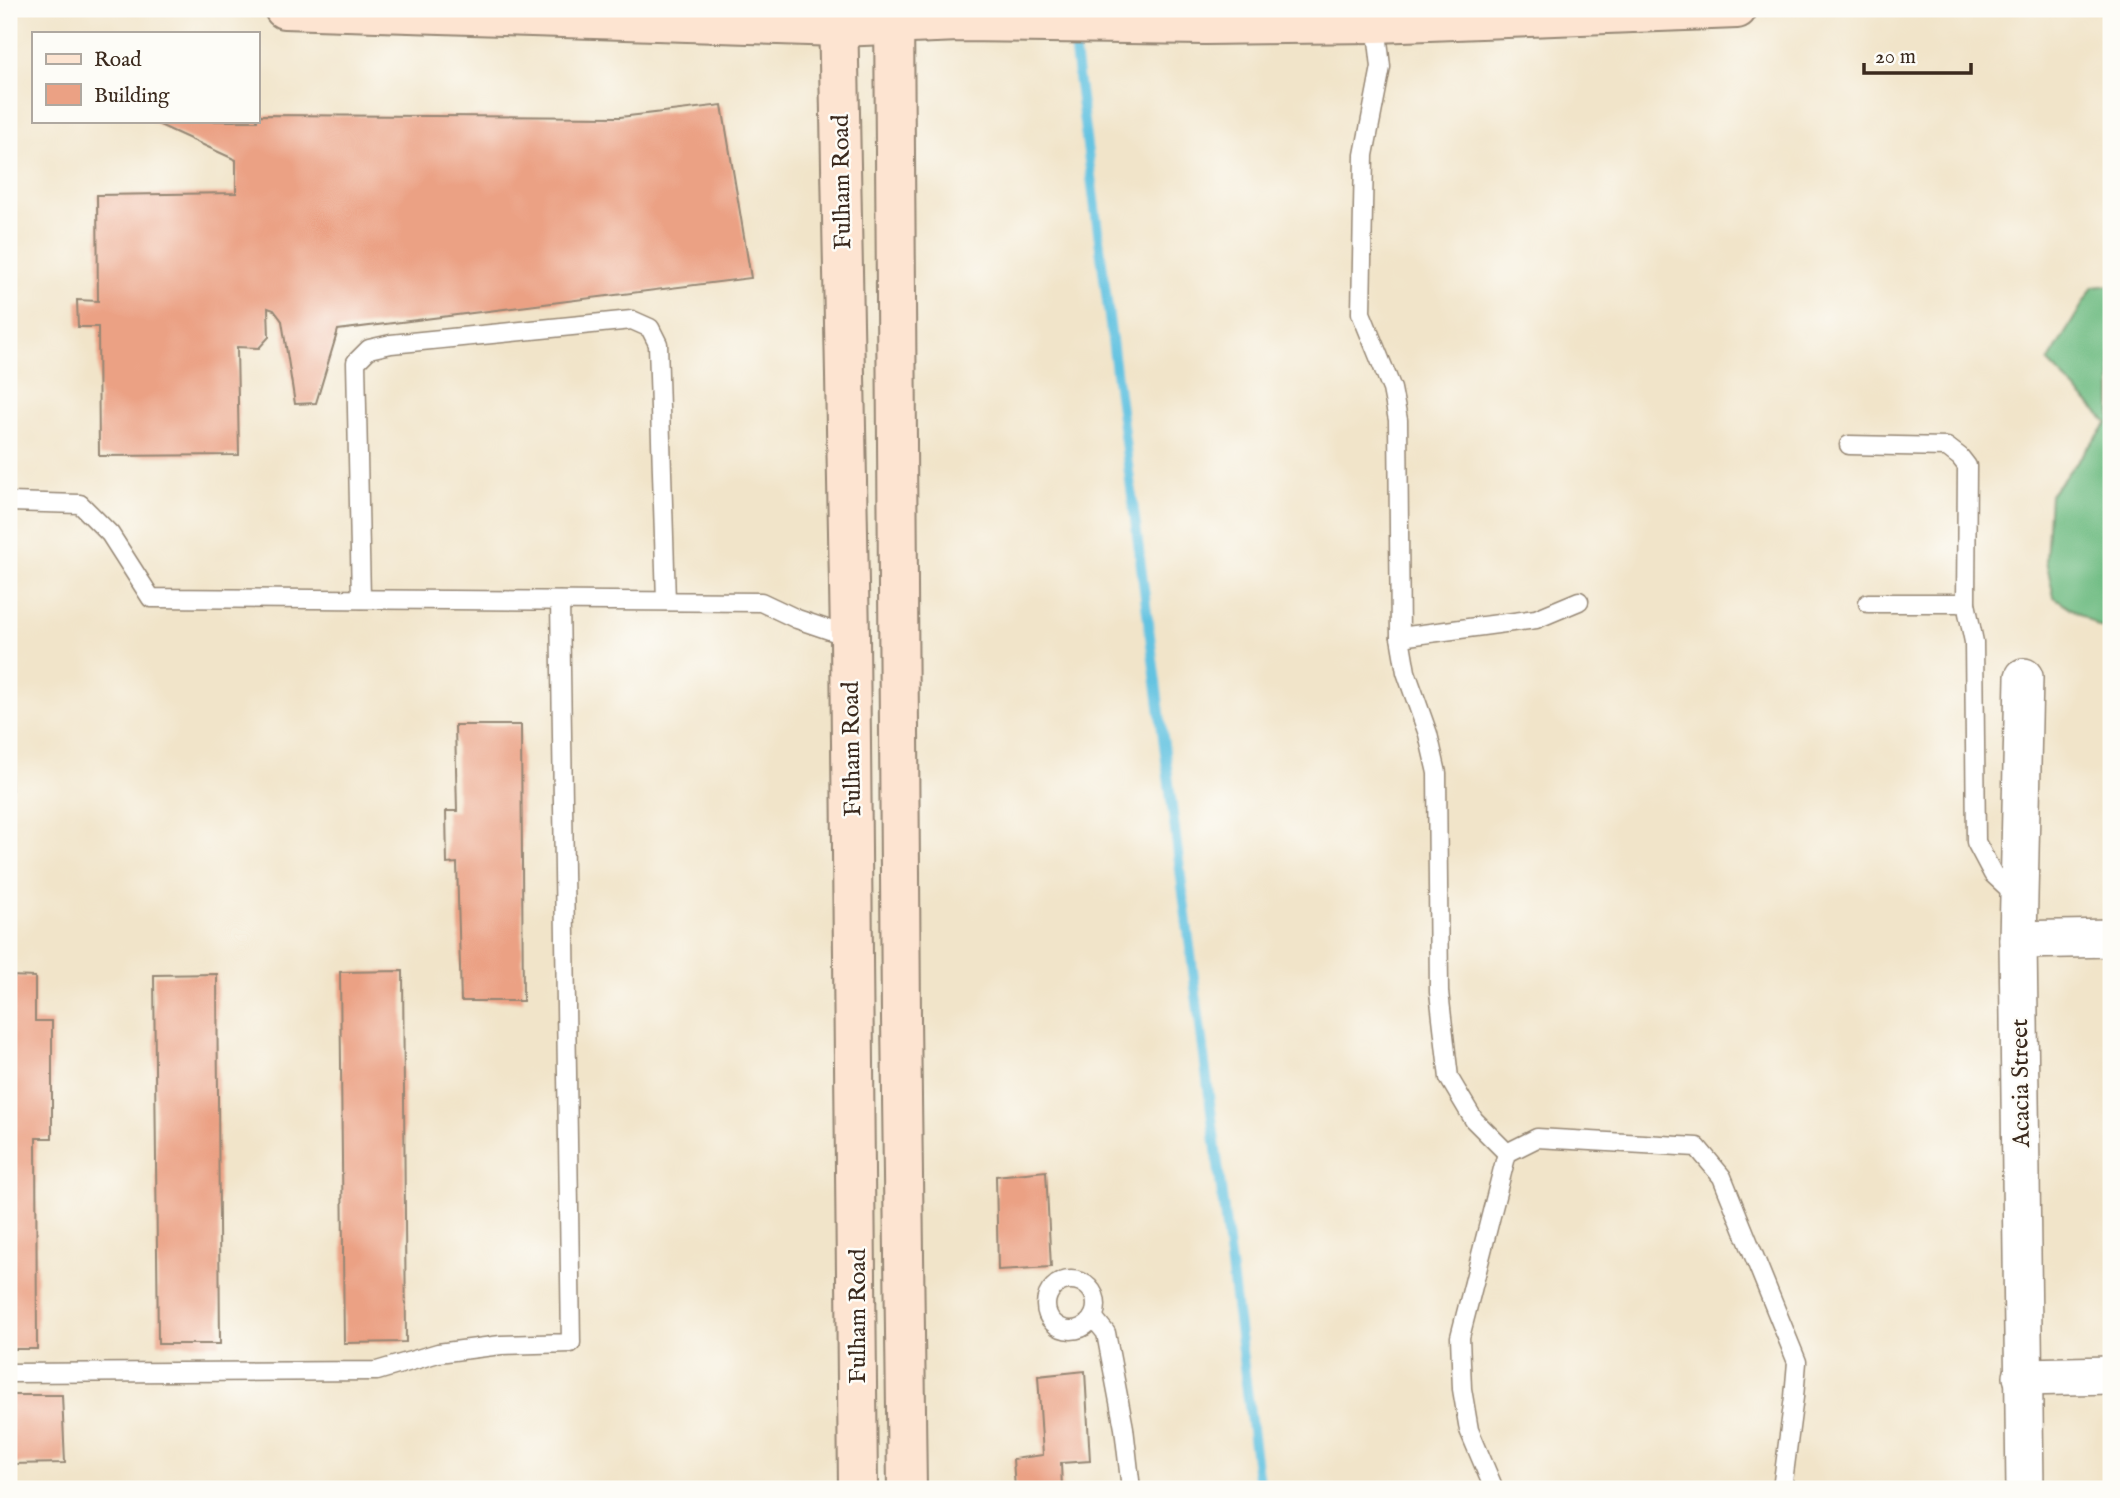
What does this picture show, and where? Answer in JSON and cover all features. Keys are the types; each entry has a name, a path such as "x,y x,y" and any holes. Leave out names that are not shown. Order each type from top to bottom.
{"street":[{"path":"284,9 894,17 959,22 1205,25 1376,23 1737,9"},
{"name":"Fulham Road","path":"894,17 907,1489"},
{"name":"Fulham Road","path":"838,18 850,637 858,1489"},
{"name":"Acacia Street","path":"2024,677 2018,940 2025,1489"},
{"path":"2018,940 2111,938"},
{"path":"2022,1377 2111,1375"}],"lane":[{"path":"1376,23 1381,68 1364,155 1361,313 1392,389 1398,421 1400,637 1406,673 1428,734 1437,773 1438,992 1449,1078 1474,1120 1507,1153"},
{"path":"360,599 356,362 369,349 391,344 632,320 650,328 658,344 666,601"},
{"path":"1849,445 1947,447 1967,466 1966,603 1974,642 1976,842 1993,874 2019,898"},
{"path":"9,502 80,504 110,534 151,598 761,602 797,619 850,637"},
{"path":"9,1373 377,1371 438,1353 501,1345 571,1343 561,601"},
{"path":"1400,637 1536,619 1579,601"},
{"path":"1868,603 1966,603"},
{"path":"1494,1489 1469,1430 1462,1389 1460,1337 1507,1153 1537,1138 1697,1147 1723,1177 1797,1362 1782,1489"},
{"path":"1093,1317 1106,1333 1124,1428 1131,1489"}],"green space":[{"path":"2111,285 2111,628 2099,627 2054,597 2046,561 2050,495 2108,423 2048,362 2093,287"}],"building":[{"path":"722,105 751,278 338,330 316,403 295,404 282,321 274,310 268,308 269,337 259,348 237,347 239,455 99,456 98,327 78,327 77,300 98,301 97,195 236,193 236,160 153,122 259,122 259,115 620,117"},
{"path":"455,725 521,725 523,1001 461,1001 457,863 447,864 446,811 457,811"},
{"path":"11,767 13,896 9,896"},
{"path":"403,971 406,1342 344,1343 340,972"},
{"path":"217,974 220,1344 158,1344 154,975"},
{"path":"9,976 35,977 35,1021 52,1021 52,1138 36,1138 37,1349 9,1349"},
{"path":"1046,1171 1051,1267 998,1270 996,1176"},
{"path":"1085,1371 1090,1461 1061,1463 1062,1489 1015,1489 1013,1459 1043,1455 1038,1376"},
{"path":"9,1395 62,1395 65,1463 9,1464"}],"waterway":[{"path":"1072,29 1258,1476 1265,1489"}]}
